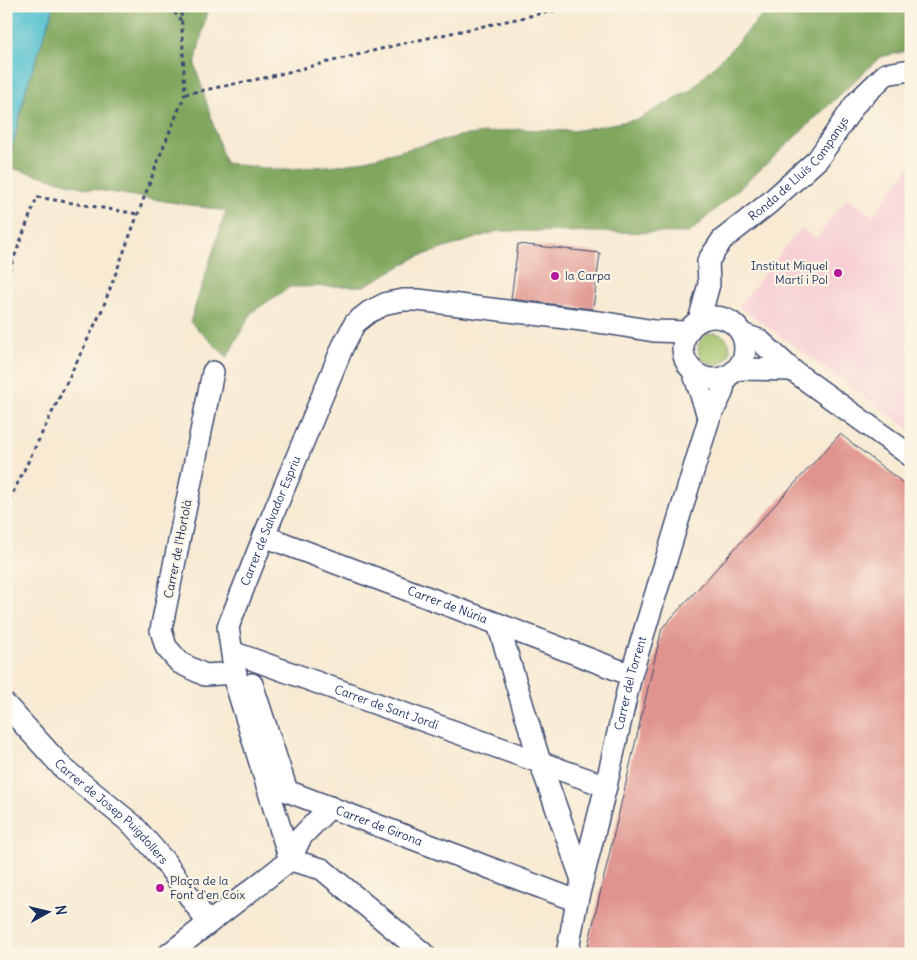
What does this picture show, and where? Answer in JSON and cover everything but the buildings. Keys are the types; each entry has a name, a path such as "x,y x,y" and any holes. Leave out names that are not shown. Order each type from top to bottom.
{"street":[{"name":"Ronda de Lluís Companys","path":"693,326 709,284 708,261 722,240 768,204 818,159 856,103 886,74 911,70"},
{"path":"654,331 701,376 719,379 731,373 741,364 745,348 737,328 709,284"},
{"name":"Carrer de Salvador Espriu","path":"290,860 238,688 244,678 232,652 228,626 343,346 355,323 369,312 387,303 418,300 606,323 654,331 693,326"},
{"path":"709,419 683,343 693,326 709,317 719,317 759,340 792,370 911,456"},
{"path":"731,373 792,370"},
{"name":"Carrer de l'Hortolà","path":"213,372 162,630 166,647 180,664 205,675 244,678"},
{"name":"Carrer del Torrent","path":"567,954 582,880 631,675 709,419 731,373"},
{"name":"Carrer de Núria","path":"264,536 631,675"},
{"path":"498,624 540,762 582,880"},
{"name":"Carrer de Sant Jordi","path":"232,652 606,786"},
{"name":"Carrer de Girona","path":"244,678 287,791 577,902"},
{"name":"Carrer de Josep Puigdollers","path":"6,705 63,768 133,825 166,863 208,923"},
{"path":"169,954 290,860 301,836 330,806"},
{"path":"290,860 322,869 424,954"}],"path":[{"path":"169,6 181,20"},
{"path":"6,507 102,310 185,94 181,6"},
{"path":"185,94 576,6"},
{"path":"6,279 37,196 138,214"}],"shaded area":[{"name":"Institut Miquel Martí i Pol","path":"911,165 911,430 739,306 801,228 816,239 847,198 873,216"}],"green space":[{"path":"54,6 208,6 195,65 225,163 279,170 350,164 459,136 520,129 573,131 639,119 690,90 771,6 911,6 911,50 880,57 761,169 689,233 498,231 417,257 364,286 290,287 252,312 227,357 190,322 226,211 85,188 8,167 26,89"},
{"path":"714,333 720,334 725,338 729,343 729,355 725,360 720,364 714,365 708,364 703,360 699,355 698,349 699,343 703,338 708,334"}],"water":[{"path":"6,6 54,6 26,89 6,173"}],"place":[{"name":"Institut Miquel Martí i Pol","path":"838,273"},
{"name":"la Carpa","path":"555,276"},
{"name":"Plaça de la Font d'en Coix","path":"160,888"}]}
